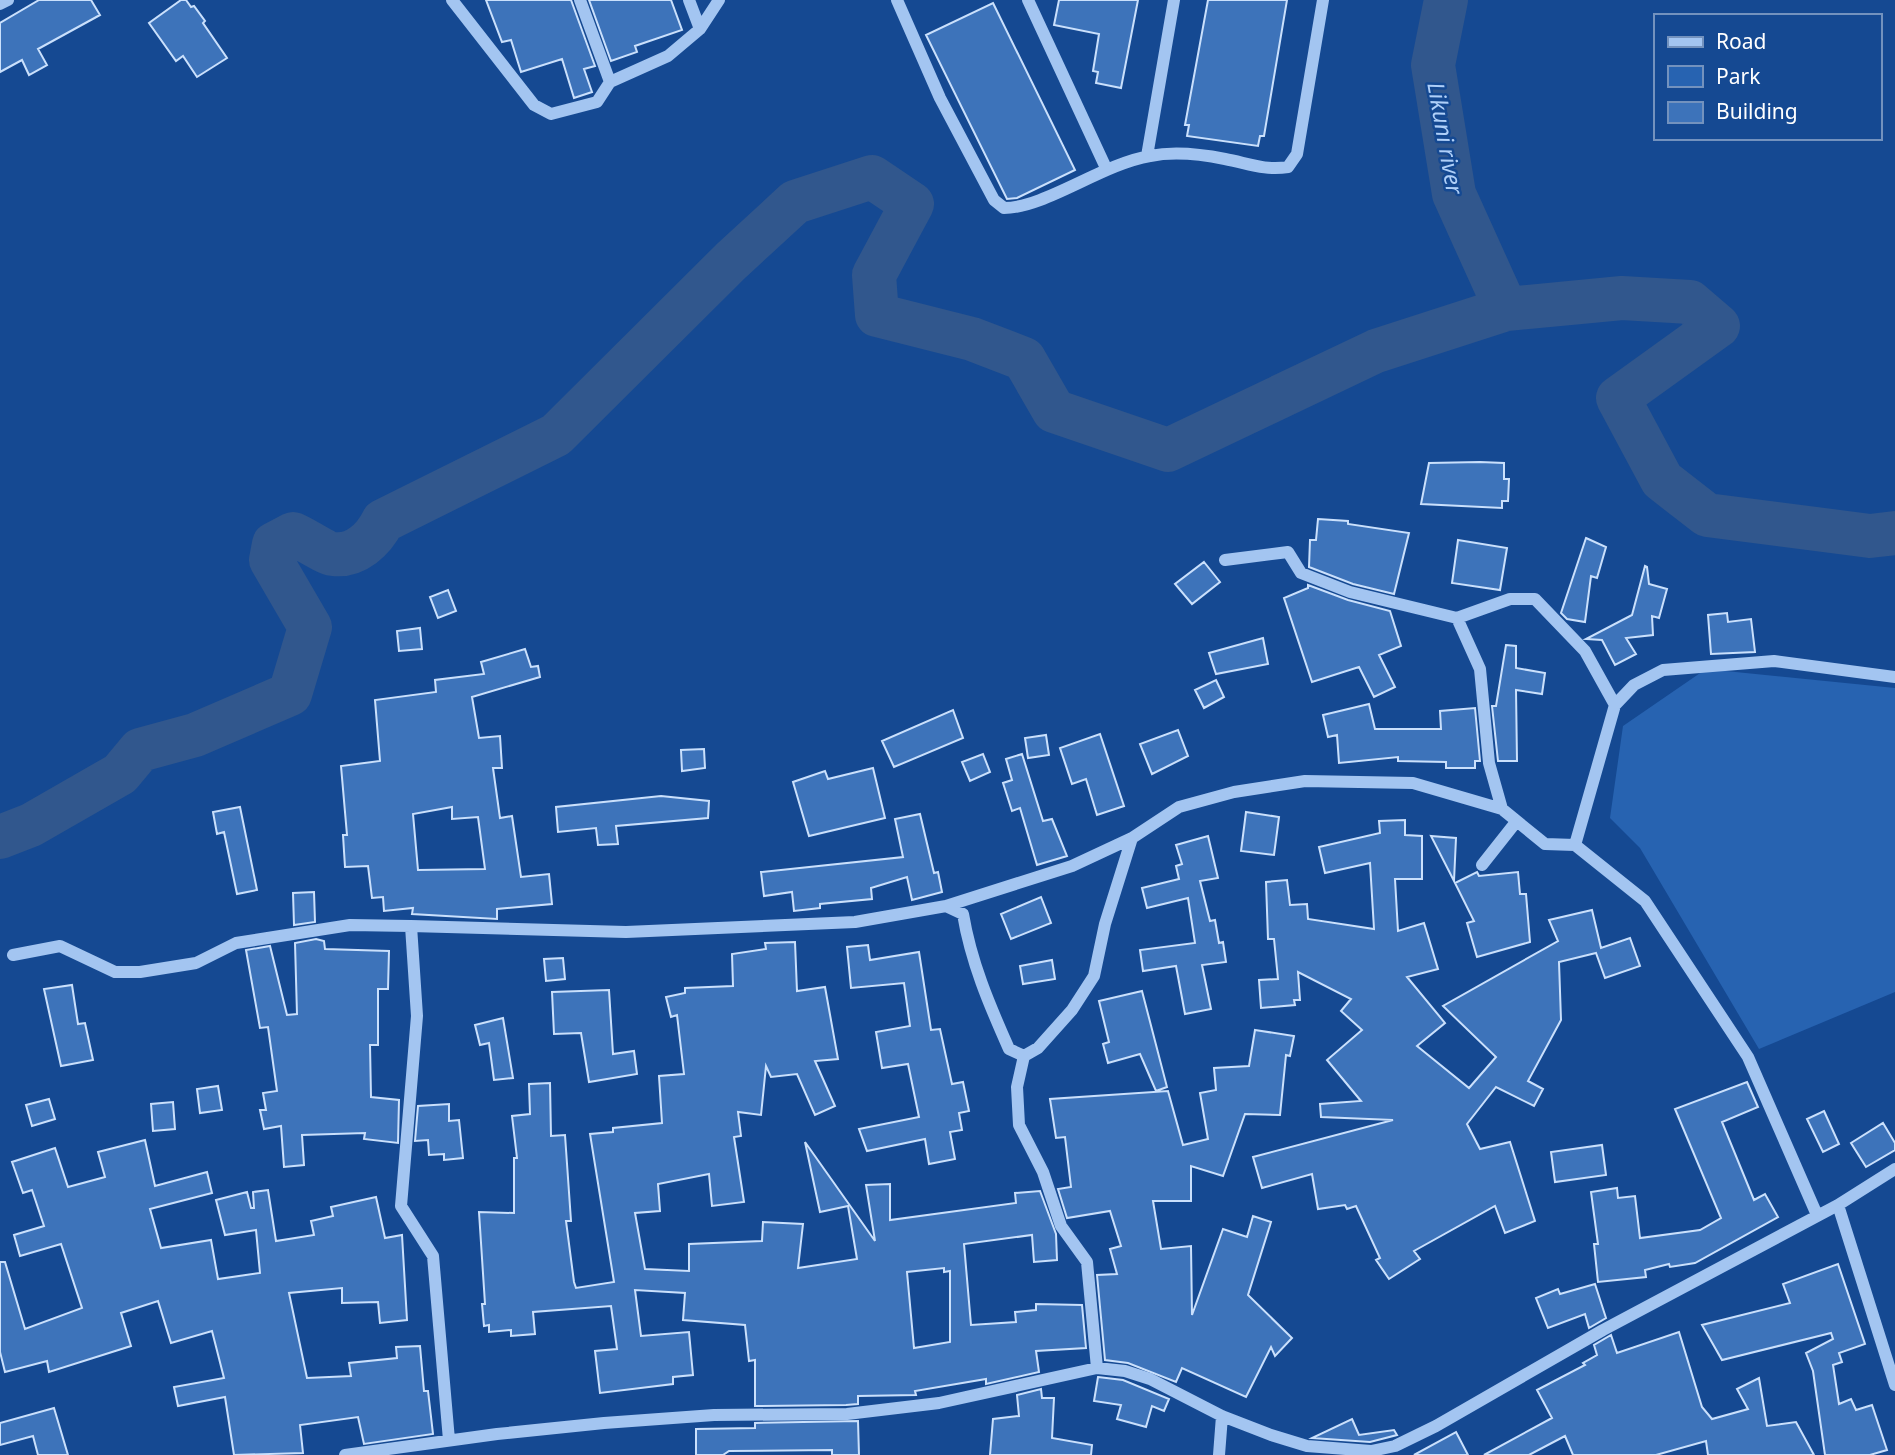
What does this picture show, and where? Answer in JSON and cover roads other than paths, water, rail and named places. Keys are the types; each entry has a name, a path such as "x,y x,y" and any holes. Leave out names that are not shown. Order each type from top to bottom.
{"street":[{"path":"0,4 8,0"},
{"path":"452,0 534,106 551,114 597,102 610,82 668,56 700,29 719,0"},
{"path":"580,0 610,82"},
{"path":"689,0 700,29"},
{"path":"897,0 940,98 994,200 1004,208 1020,208 1106,168 1147,156 1174,152 1225,159 1271,170 1288,167 1297,154 1324,0"},
{"path":"1028,0 1106,168"},
{"path":"1147,156 1174,0"},
{"path":"1225,560 1288,552 1301,573 1350,592 1457,618 1510,599 1535,599 1585,651 1615,705"},
{"path":"1457,618 1480,669 1489,763 1493,787 1502,809 1545,844 1575,845 1645,901 1748,1057 1817,1215"},
{"path":"1575,845 1615,705 1634,685 1663,670 1774,662 1895,677"},
{"path":"13,955 60,946 115,972 140,972 196,963 236,943 350,925 553,933 758,929 855,922 946,906 1073,866 1132,838 1179,807 1234,792 1305,781 1413,783 1502,809"},
{"path":"1482,865 1516,822"},
{"path":"1097,1367 1087,1262 1061,1226 1043,1172 1020,1125 1017,1087 1024,1056 1038,1048 1072,1010 1094,976 1105,924 1132,838"},
{"path":"946,906 963,914 969,951 986,998 1009,1049 1024,1056"},
{"path":"411,926 417,1016 401,1206 433,1256 449,1440"},
{"path":"345,1455 449,1440 714,1415 847,1414 939,1402 1097,1367 1125,1371 1150,1379 1222,1416 1307,1446 1393,1450 1603,1330 1838,1205 1895,1169"},
{"path":"1838,1205 1895,1385"},
{"path":"1219,1455 1222,1416"}],"waterway":[{"name":"Likuni river","path":"1446,0 1433,65 1454,194 1506,309"},
{"path":"0,837 31,825 120,774 140,750 195,735 290,694 310,627 271,560 274,544 293,534 329,553 341,554 357,550 375,534 383,521 556,435 731,261 795,202 872,177 912,204 874,275 877,315 972,339 1024,359 1054,411 1168,450 1376,351 1506,309 1622,298 1690,302 1718,326 1618,398 1662,480 1707,515 1870,536 1895,533"}]}
